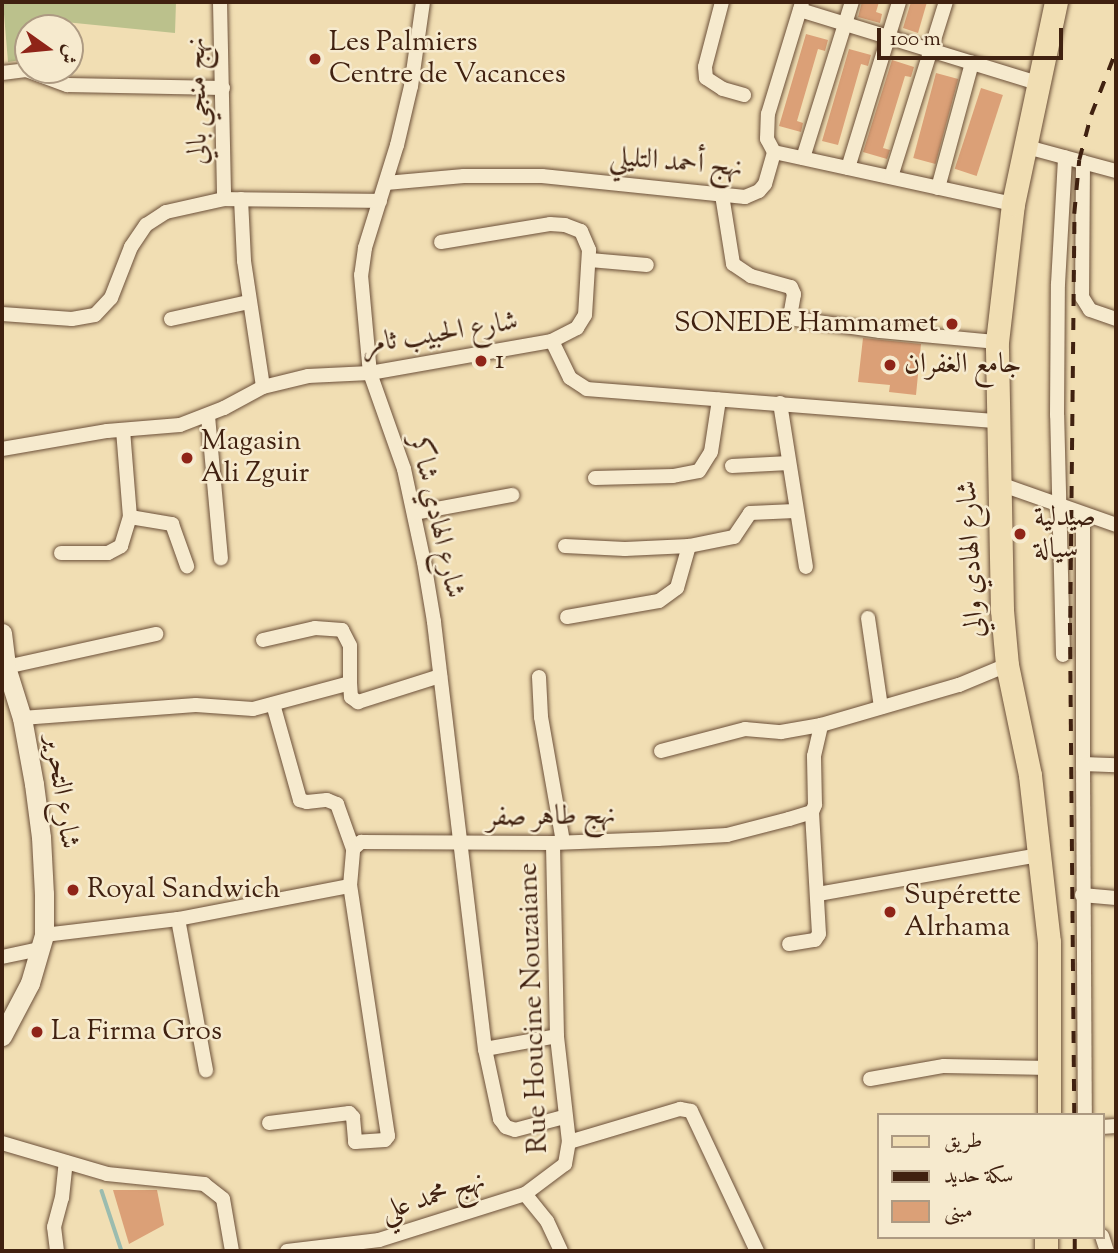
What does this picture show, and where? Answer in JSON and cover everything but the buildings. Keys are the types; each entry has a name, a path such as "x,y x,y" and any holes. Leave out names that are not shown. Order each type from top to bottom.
{"main road":[{"name":"شارع الهادي والي","path":"1049,1113 1049,942 1030,775 1007,665 1002,610 997,342 1013,204 1056,2"}],"street":[{"name":"نهج منجي بالي","path":"220,2 224,199"},
{"name":"شارع الهادي شاكر","path":"423,2 411,86 386,183 365,248 361,275 370,373 404,469 434,622 485,1049 500,1119 506,1127 521,1130 564,1117"},
{"path":"722,2 705,67 706,78 723,89 744,95"},
{"path":"803,158 852,2"},
{"path":"848,168 899,2"},
{"path":"891,177 946,2"},
{"path":"774,152 767,139 768,114 801,6 845,24 1040,84"},
{"path":"938,188 972,63"},
{"path":"2,73 26,70 66,85 223,88"},
{"path":"1027,147 1116,171"},
{"name":"نهج أحمد التليلي","path":"386,183 464,176 542,176 745,197 760,191 774,152 1013,204"},
{"path":"1063,655 1058,284 1065,157"},
{"path":"1083,162 1082,298 1090,310 1116,319"},
{"path":"722,195 733,264 751,276 791,287 794,294 791,311 796,319 880,331 997,342"},
{"path":"2,314 72,319 95,315 111,298 131,247 146,225 166,212 224,199 380,201"},
{"path":"241,199 249,302 263,387"},
{"path":"441,242 491,236 525,227 565,225 585,234 590,260 585,315 577,328 552,341"},
{"path":"590,260 647,265"},
{"path":"172,318 249,302"},
{"name":"شارع الحبيب ثامر","path":"2,449 123,430 180,425 208,416 263,387 308,376 370,373 552,341 570,378 587,389 997,421"},
{"path":"595,478 673,476 699,471 712,452 719,400"},
{"path":"780,403 806,567"},
{"path":"208,416 221,558"},
{"path":"61,553 108,553 121,546 130,517 123,430"},
{"path":"732,466 789,463"},
{"path":"998,484 1116,525"},
{"path":"414,513 512,495"},
{"path":"565,546 625,549 689,546 734,537 750,513 795,511"},
{"path":"1083,514 1082,895 1085,1113"},
{"path":"130,517 172,524 187,566"},
{"path":"567,617 668,596 677,588 689,546"},
{"path":"868,618 881,707"},
{"path":"263,640 315,628 342,629 349,646 351,697 358,702 440,676"},
{"name":"شارع التحرير","path":"2,633 6,667 22,718 41,837 42,942 21,1004 2,1036"},
{"path":"6,667 156,634"},
{"path":"660,751 745,729 780,732 821,725 959,685 1007,665"},
{"name":"Rue Houcine Nouzaiane","path":"524,1194 561,1170 568,1159 569,1142 564,1117 557,1035 558,842 541,717 539,677"},
{"path":"22,718 196,705 250,709 350,683"},
{"path":"269,1123 349,1113 353,1117 355,1142 385,1140 388,1136 350,886 353,849 337,804 327,800 300,800 273,704"},
{"path":"789,944 817,937 818,894 811,812 815,805 815,738 821,725"},
{"path":"1083,764 1116,765"},
{"name":"نهج طاهر صفر","path":"353,849 365,841 461,844 727,835 811,812"},
{"path":"818,894 1040,855"},
{"path":"2,957 42,942 350,886"},
{"path":"1082,895 1116,898"},
{"path":"177,919 206,1070"},
{"path":"485,1049 557,1035"},
{"path":"870,1079 944,1066 1050,1068"},
{"path":"569,1142 680,1109 691,1111 757,1251"},
{"path":"2,1143 107,1174 204,1184 214,1189 223,1199 232,1251"},
{"path":"57,1251 54,1227 62,1198 66,1163"},
{"name":"نهج محمد علي","path":"287,1251 379,1240 524,1194 547,1221 561,1251"}],"green space":[{"path":"3,2 176,2 175,33 84,24 84,14 14,14 14,61 8,62"}],"waterway":[{"path":"102,1191 122,1251"}],"railway":[{"path":"1074,1113 1070,618 1074,214 1079,160 1091,115 1116,51"},
{"path":"1075,1239 1075,1251"}],"place":[{"name":"Les Palmiers Centre de Vacances","path":"315,59"},
{"name":"SONEDE Hammamet","path":"952,324"},
{"name":"1","path":"481,361"},
{"name":"جامع الغفران","path":"890,365"},
{"name":"Magasin Ali Zguir","path":"187,458"},
{"name":"صيدلية سيالة","path":"1020,534"},
{"name":"Royal Sandwich","path":"73,890"},
{"name":"Supérette Alrhama","path":"890,912"},
{"name":"La Firma Gros","path":"37,1032"}]}
